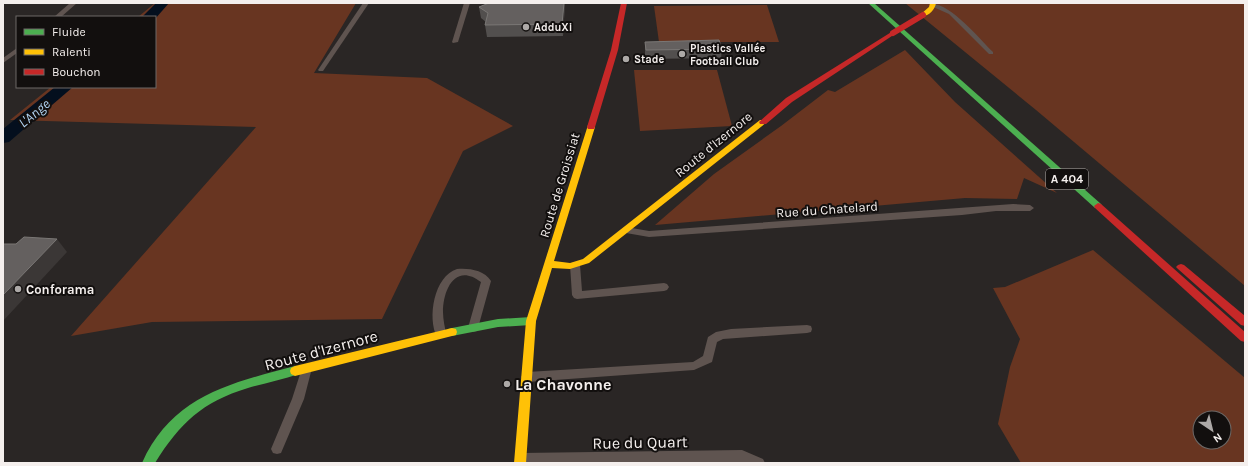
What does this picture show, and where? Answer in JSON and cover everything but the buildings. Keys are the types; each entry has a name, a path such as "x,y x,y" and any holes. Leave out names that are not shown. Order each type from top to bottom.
{"main road":[{"name":"Route de Groissiat","path":"520,461 529,340 532,321 611,63 621,23 624,3"},
{"name":"A 404","path":"871,3 1245,338"},
{"name":"A 404","path":"881,3 1096,192"},
{"name":"Route d'Izernore","path":"549,264 564,266 575,265 586,261 734,146 789,100 923,15 929,11 933,4"},
{"path":"1173,259 1245,322"},
{"name":"Route d'Izernore","path":"148,463 159,441 173,425 203,401 219,393 306,368 441,334 512,321 532,321"}],"street":[{"path":"58,16 74,3"},
{"path":"321,70 366,3"},
{"path":"455,42 467,3"},
{"path":"933,4 951,13 992,53"},
{"path":"3,61 16,51"},
{"name":"Rue du Chatelard","path":"626,230 649,234 664,234 962,212 1009,206 1030,208"},
{"path":"575,265 577,295 664,288"},
{"path":"441,334 438,313 442,291 449,276 459,272 478,273 486,281 473,328"},
{"path":"527,377 694,366 708,359 712,340 720,335 731,333 807,329"},
{"path":"277,449 298,399 306,368"},
{"name":"Rue du Quart","path":"520,461 742,456 759,463"}],"shaded area":[{"path":"155,3 356,3 314,73 427,78 513,126 463,151 382,319 152,322 71,336 256,127 10,120 50,88 156,88 156,16 139,16"},
{"path":"905,3 1245,3 1245,286 1036,110"},
{"path":"767,5 779,42 659,42 654,6"},
{"path":"905,50 955,102 1057,193 1024,178 1017,199 965,198 655,225 714,174 828,90 835,92"},
{"path":"634,70 717,70 732,126 640,131"},
{"path":"1093,250 1245,378 1245,463 1021,463 998,424 1010,367 1020,339 993,288 1005,287"}],"waterway":[{"name":"L'Ange","path":"150,16 163,3"},
{"name":"L'Ange","path":"3,138 64,88"}],"traffic: fast":[{"path":"871,3 1098,206"},
{"path":"452,332 498,323 531,321"},
{"path":"148,463 162,440 177,422 192,409 209,398 227,390 295,371"}],"traffic: slow":[{"path":"923,15 932,8 933,3"},
{"path":"549,264 570,266 586,261 763,122"},
{"path":"520,463 531,321 591,127"},
{"path":"295,371 452,332"}],"traffic: jam":[{"path":"591,127 606,81 624,3"},
{"path":"893,33 923,15"},
{"path":"763,122 789,100 893,33"},
{"path":"1098,206 1245,338"},
{"path":"1181,267 1245,322"}],"place":[{"name":"AdduXi","path":"526,27"},
{"name":"Plastics Vallée Football Club","path":"682,54"},
{"name":"Stade","path":"626,59"},
{"name":"Conforama","path":"18,289"},
{"name":"La Chavonne","path":"507,384"}]}
